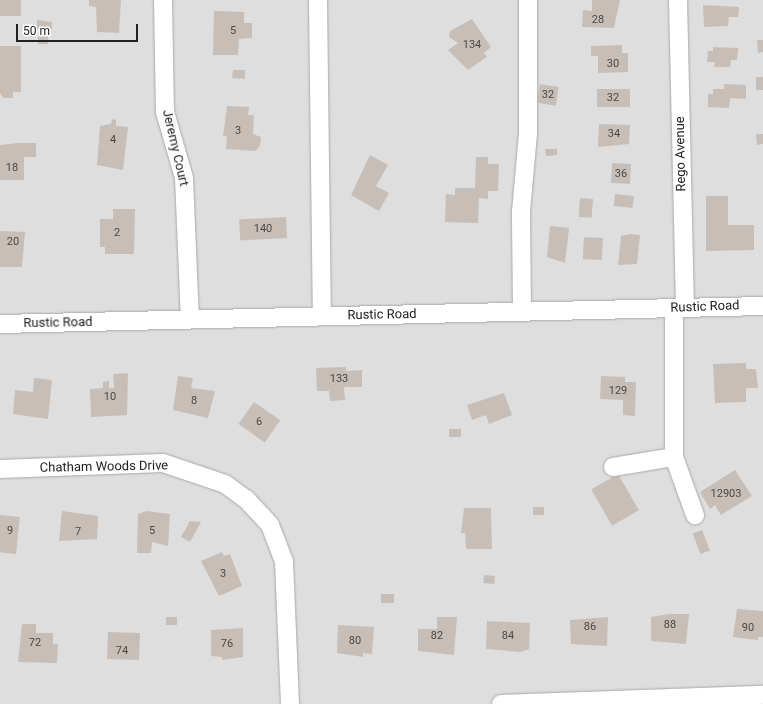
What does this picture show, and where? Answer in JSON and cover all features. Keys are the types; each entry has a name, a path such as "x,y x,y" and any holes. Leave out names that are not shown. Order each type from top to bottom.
{"street":[{"name":"Jeremy Court","path":"162,0 165,112 184,178 190,320"},
{"path":"318,0 322,316"},
{"path":"522,312 521,212 528,133 528,0"},
{"name":"Rego Avenue","path":"678,0 680,308 674,457 695,516"},
{"name":"Rustic Road","path":"0,324 763,306"},
{"path":"613,466 674,457"},
{"name":"Chatham Woods Drive","path":"0,469 162,463 181,466 225,484 246,498 270,525 284,561 290,704"},
{"path":"501,704 763,695"}],"shaded area":[{"path":"0,0 763,0 763,704 0,704"}],"building":[{"path":"0,0 21,0 21,16 0,16"},
{"path":"89,0 121,0 119,33 97,32 96,7 89,6"},
{"path":"592,0 620,0 614,28 582,27 583,10 592,11"},
{"path":"703,5 739,7 738,17 729,17 728,26 704,27"},
{"path":"214,11 244,12 244,23 252,23 252,38 239,39 238,55 213,55"},
{"path":"472,19 491,47 484,53 487,57 468,70 448,50 458,43 449,37 450,31"},
{"path":"37,20 52,22 52,29 37,29"},
{"path":"38,36 48,36 48,44 38,44"},
{"path":"757,40 763,40 763,52 758,53"},
{"path":"622,45 622,53 628,53 628,72 598,73 598,56 591,56 591,46"},
{"path":"0,46 21,46 21,92 13,92 13,98 3,98 0,93"},
{"path":"713,47 738,48 737,60 731,60 730,67 714,67 715,62 707,62 708,51 713,51"},
{"path":"233,70 245,70 245,79 232,78"},
{"path":"756,77 763,77 763,90 756,90"},
{"path":"540,84 559,87 556,106 537,103"},
{"path":"724,84 746,85 746,99 730,98 729,108 708,107 708,94 713,94 713,89 724,89"},
{"path":"597,89 630,89 630,107 597,107"},
{"path":"227,106 249,107 248,115 254,115 253,134 261,137 260,146 255,151 226,149 227,136 223,136"},
{"path":"112,119 116,120 116,126 128,127 123,170 97,165 100,126 111,124"},
{"path":"599,124 630,125 629,144 598,147"},
{"path":"756,134 763,134 763,144 757,145"},
{"path":"36,143 36,157 24,157 24,180 0,180 0,145"},
{"path":"545,149 557,149 557,155 546,156"},
{"path":"370,155 388,165 376,186 389,193 379,211 351,195"},
{"path":"476,157 488,157 488,164 499,164 498,191 488,191 488,199 479,198 478,223 445,222 446,194 455,195 455,188 475,188"},
{"path":"612,163 631,164 630,184 611,183"},
{"path":"615,194 634,196 633,208 614,206"},
{"path":"706,196 728,196 728,225 754,225 754,250 706,251"},
{"path":"580,198 593,199 592,218 579,217"},
{"path":"113,209 135,209 134,254 105,254 105,247 100,247 100,219 113,219"},
{"path":"286,217 287,238 240,240 239,219"},
{"path":"550,226 569,228 565,263 547,257"},
{"path":"0,231 25,232 22,267 0,267"},
{"path":"630,234 640,235 637,264 618,265 621,236"},
{"path":"584,237 603,238 602,260 583,259"},
{"path":"746,363 746,369 756,369 758,388 746,388 746,402 715,403 713,364"},
{"path":"346,367 346,371 362,370 362,387 344,387 345,400 330,401 329,391 317,391 316,368"},
{"path":"128,373 127,415 91,417 90,389 103,388 103,382 109,381 109,388 114,388 113,374"},
{"path":"178,376 193,378 191,388 215,391 208,418 173,410"},
{"path":"601,376 625,377 625,382 636,382 635,416 623,415 623,400 600,399"},
{"path":"34,378 52,380 48,419 13,414 15,390 33,392"},
{"path":"504,393 512,415 489,424 486,415 472,420 467,405"},
{"path":"254,402 280,420 265,442 239,424"},
{"path":"449,429 461,429 461,437 449,437"},
{"path":"735,470 752,496 721,515 715,505 710,509 700,492"},
{"path":"618,474 639,510 612,526 591,490"},
{"path":"533,507 544,507 544,515 533,515"},
{"path":"464,508 491,508 492,549 466,549 465,533 461,533"},
{"path":"62,511 98,516 97,539 59,541"},
{"path":"146,511 170,514 168,546 152,542 151,553 137,553 138,514"},
{"path":"0,515 20,517 16,554 0,552"},
{"path":"190,521 201,522 190,542 181,537"},
{"path":"702,530 710,551 701,554 693,534"},
{"path":"222,552 224,556 230,554 242,586 219,596 201,561"},
{"path":"484,575 495,576 494,584 483,583"},
{"path":"381,594 394,594 394,603 381,603"},
{"path":"737,609 763,611 763,637 758,637 758,640 733,637"},
{"path":"669,614 689,614 686,644 651,641 651,617"},
{"path":"166,617 177,617 177,625 166,625"},
{"path":"437,617 457,617 454,655 418,651 418,629 437,629"},
{"path":"608,617 607,646 571,644 570,620"},
{"path":"487,621 530,623 529,649 521,652 486,649"},
{"path":"22,624 36,624 36,633 53,633 53,644 58,644 57,663 18,662"},
{"path":"338,625 374,627 372,654 363,653 363,657 337,653"},
{"path":"243,628 243,657 222,660 222,657 211,656 211,630"},
{"path":"108,632 140,633 139,660 107,659"}]}
